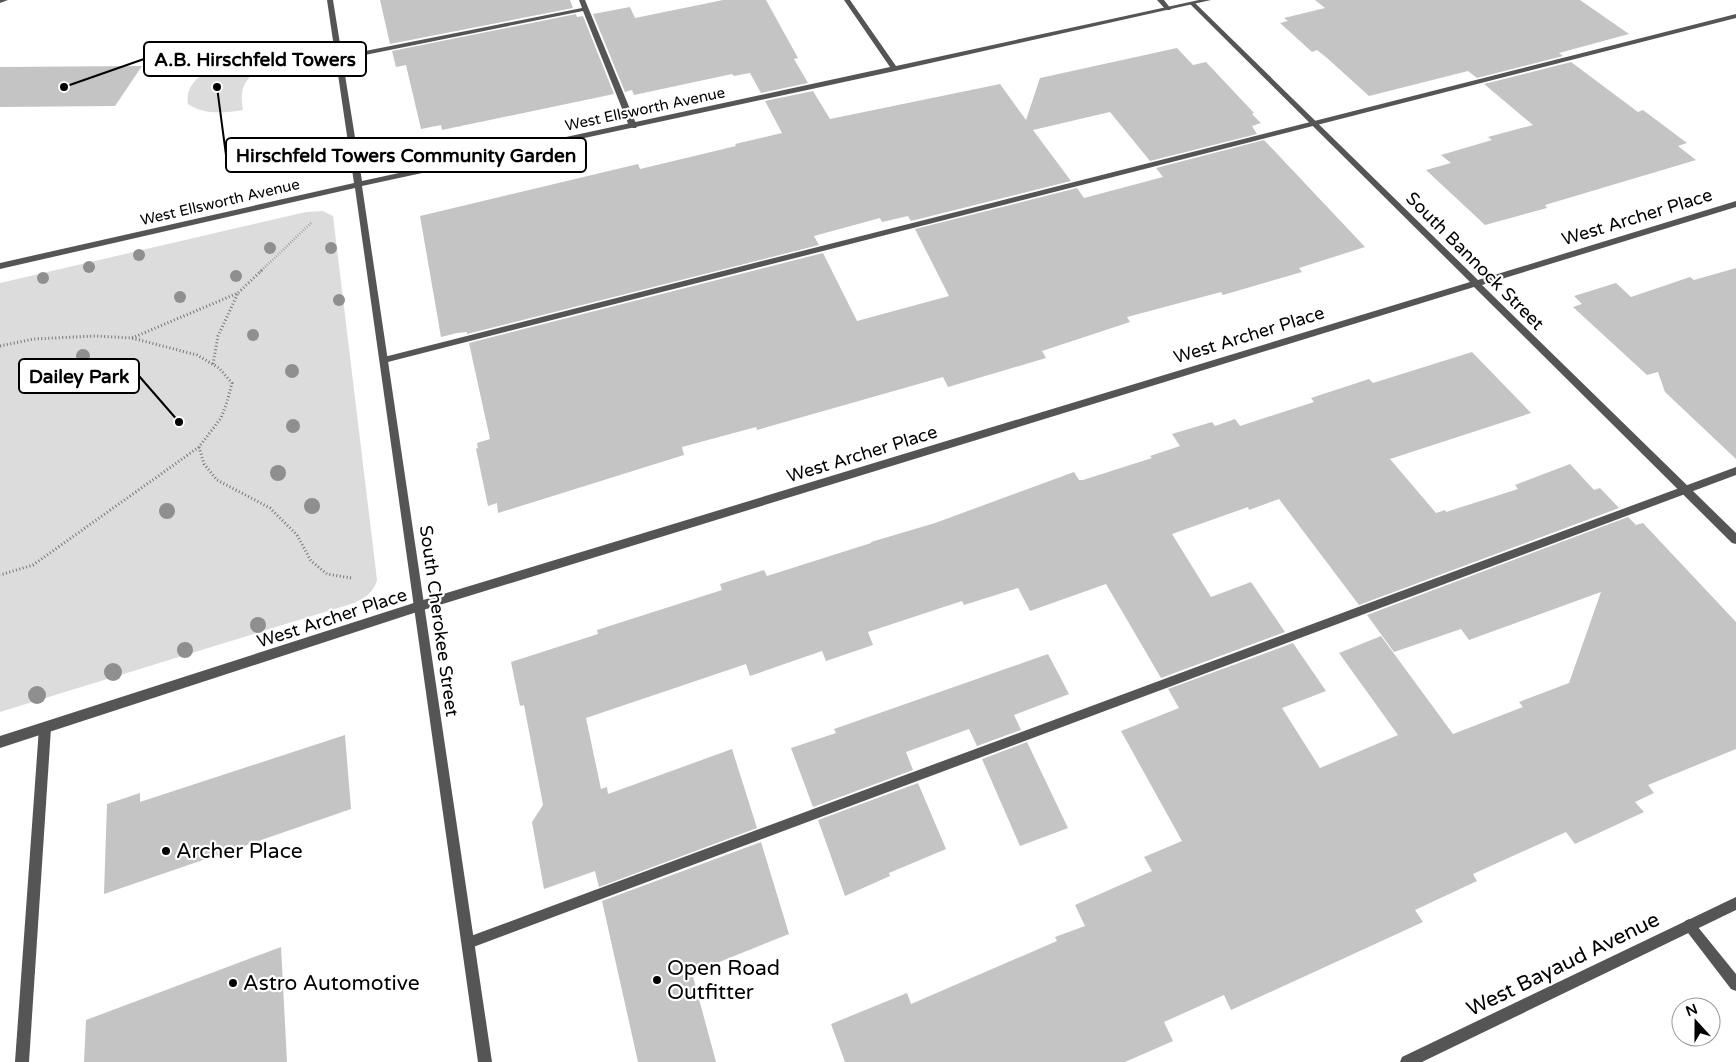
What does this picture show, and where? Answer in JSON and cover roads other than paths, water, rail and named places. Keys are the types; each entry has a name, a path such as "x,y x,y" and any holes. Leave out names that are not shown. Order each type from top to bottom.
{"street":[{"path":"0,1 5,0"},
{"name":"South Cherokee Street","path":"330,0 420,606 485,1062"},
{"path":"582,0 633,126"},
{"path":"847,0 895,69"},
{"path":"1160,0 1168,9"},
{"name":"West Ellsworth Avenue","path":"0,266 357,185 1208,0"},
{"name":"South Bannock Street","path":"1192,3 1736,540"},
{"path":"340,58 585,9"},
{"path":"384,360 1314,125 1736,16"},
{"name":"West Archer Place","path":"0,742 420,606 1736,204"},
{"path":"468,942 1736,471"},
{"path":"22,1062 45,728"},
{"name":"West Bayaud Avenue","path":"1407,1062 1736,903"},
{"path":"1689,925 1736,984"}],"place":[{"name":"A.B. Hirschfeld Towers","path":"64,87"},
{"name":"Hirschfeld Towers Community Garden","path":"217,87"},
{"name":"Dailey Park","path":"179,422"},
{"name":"Archer Place","path":"166,851"},
{"name":"Open Road Outfitter","path":"657,980"},
{"name":"Astro Automotive","path":"233,983"}]}
